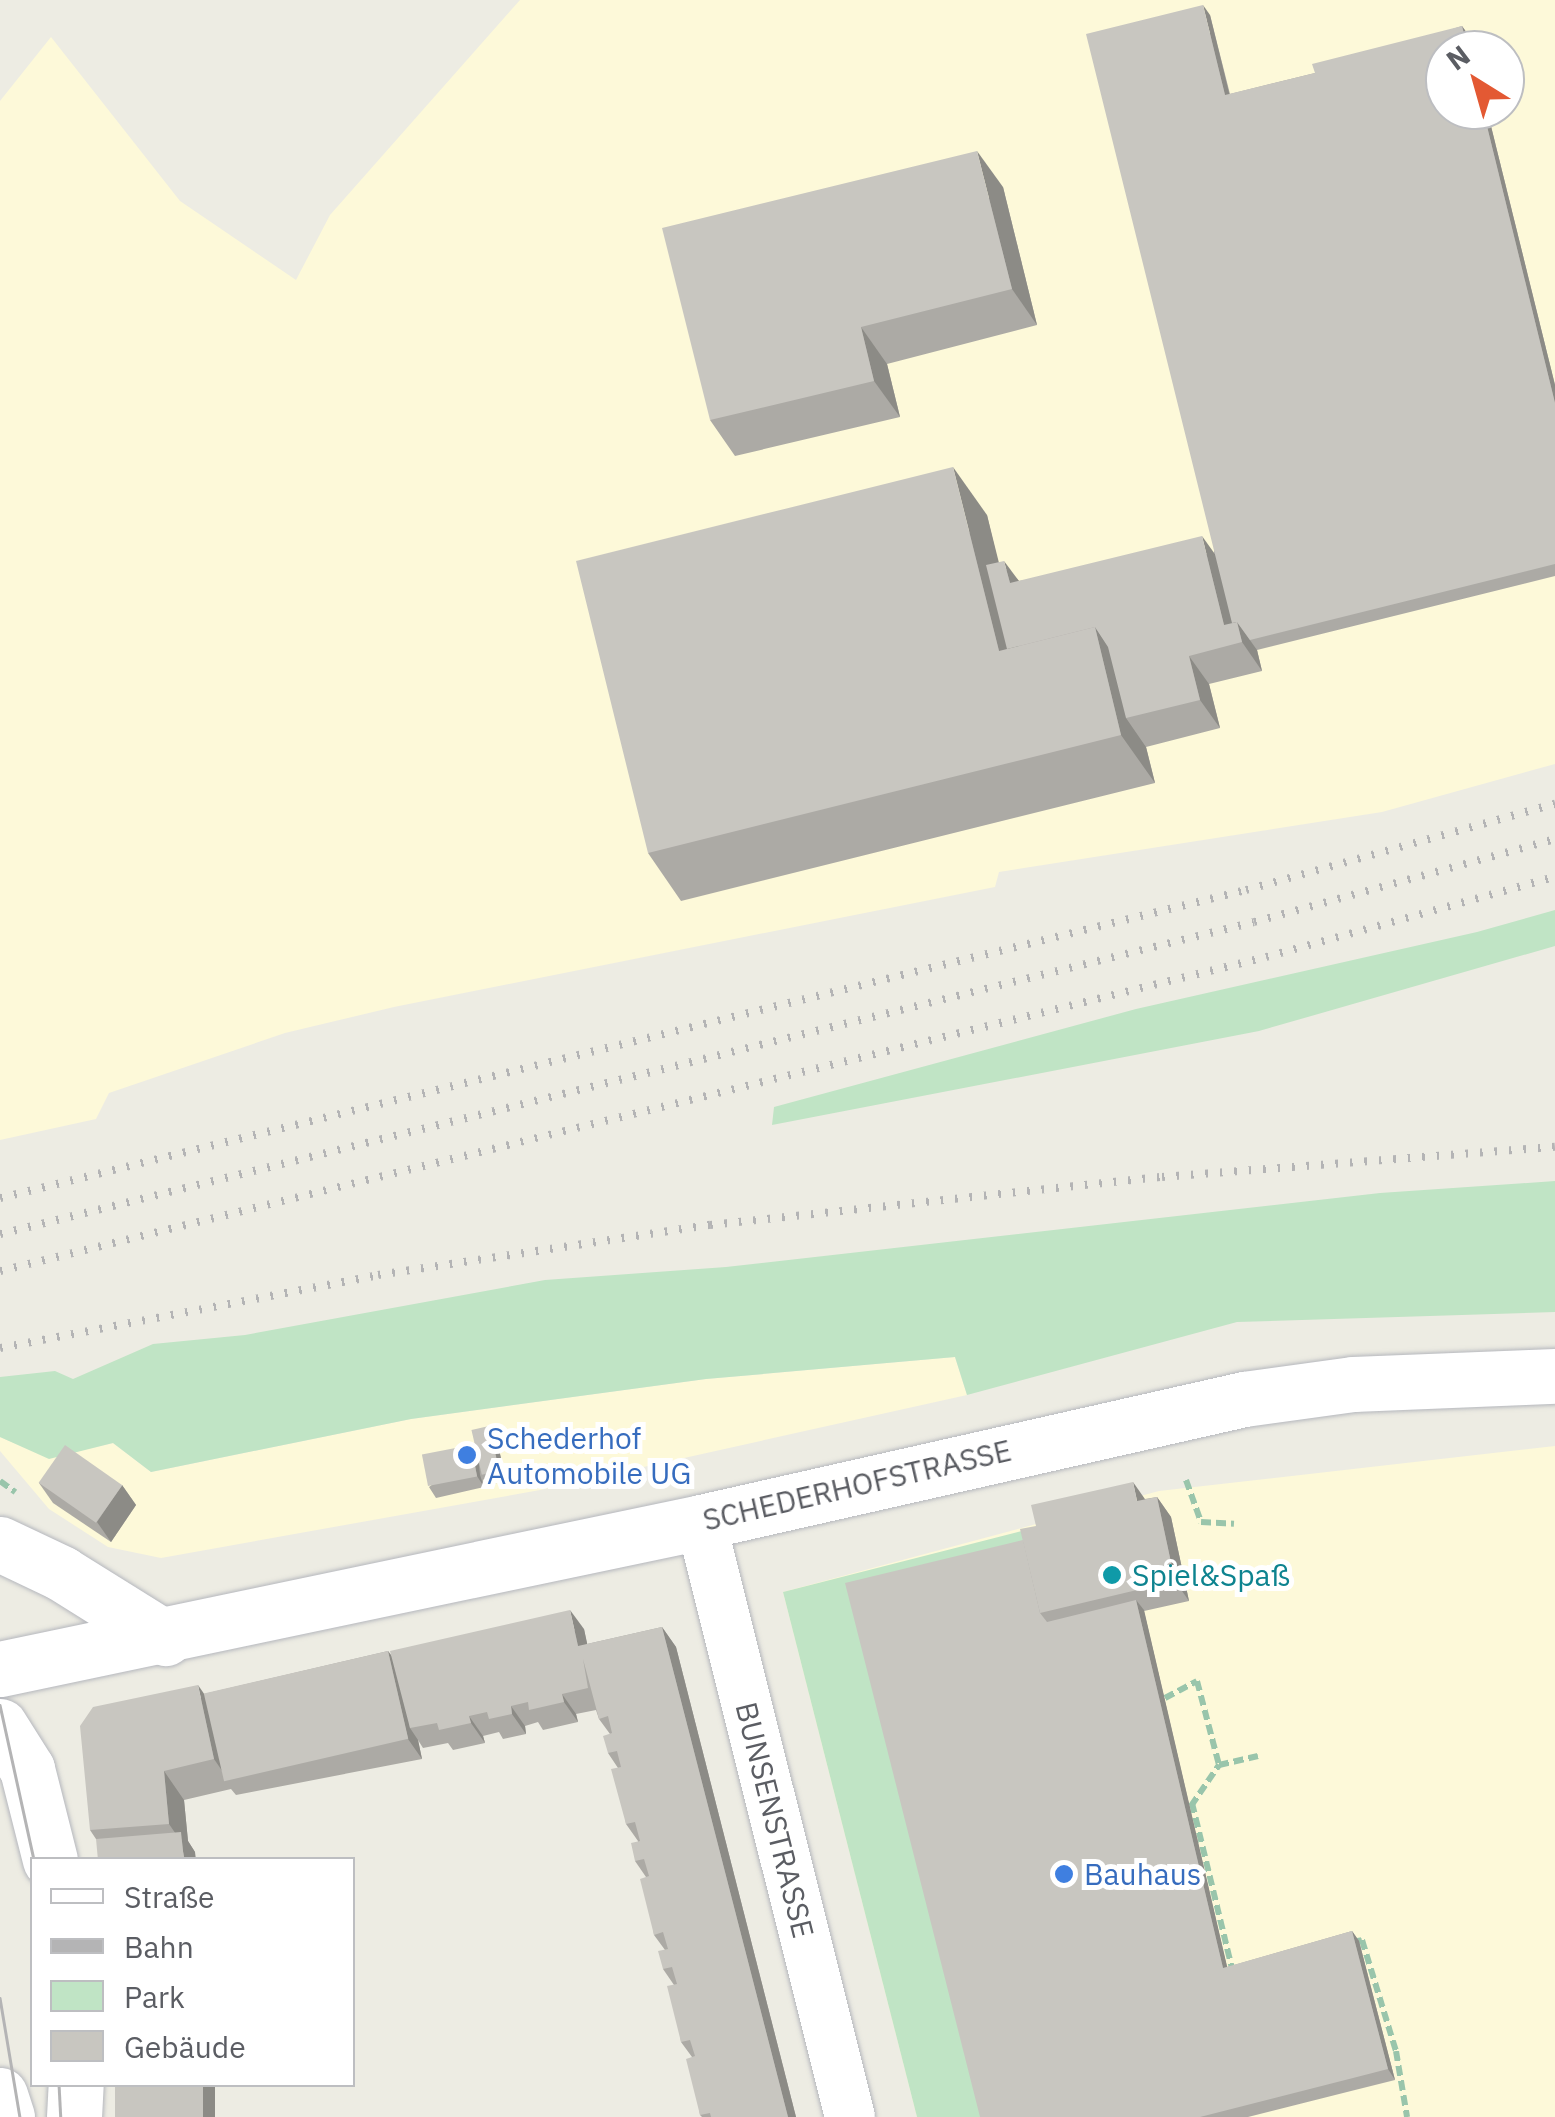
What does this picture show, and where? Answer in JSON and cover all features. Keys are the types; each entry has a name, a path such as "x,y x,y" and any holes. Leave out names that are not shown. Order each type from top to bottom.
{"street":[{"name":"SCHEDERHOFSTRASSE","path":"0,1670 701,1522 1244,1399 1353,1384 1555,1376"},
{"name":"BUNSENSTRASSE","path":"701,1522 850,2117"},
{"path":"0,1544 61,1573 165,1638"},
{"path":"0,1726 27,1769 49,1857"},
{"path":"74,2117 76,2087"},
{"path":"0,2096 8,2117"}],"path":[{"path":"1186,1480 1200,1522 1234,1524"},
{"path":"1165,1698 1197,1682 1219,1765"},
{"path":"1251,1968 1233,1974 1191,1805 1219,1765 1258,1756"},
{"path":"1343,1944 1362,1940 1396,2052 1408,2117"}],"shaded area":[{"path":"520,0 1555,0 1555,764 1382,812 999,872 995,887 394,1007 285,1033 109,1093 96,1119 0,1140 0,101 51,37 180,201 296,280 330,215"},
{"name":"Schederhof Automobile UG","path":"955,1357 967,1395 540,1490 161,1558 108,1547 49,1509 0,1451 0,1437 49,1458 113,1443 151,1472 411,1419 706,1379"},
{"path":"1555,1446 1555,2117 917,2117 783,1592 1159,1491"}],"green space":[{"path":"1555,910 1555,946 1259,1031 772,1125 774,1107 1136,1009 1477,932"},
{"path":"1555,1181 1555,1312 1237,1322 967,1395 955,1357 706,1379 411,1419 151,1472 113,1443 49,1459 0,1437 0,1377 55,1371 73,1379 153,1344 245,1335 545,1280 726,1267 1380,1193"},
{"path":"1045,1525 984,2117 917,2117 783,1592"}],"building":[{"path":"1203,5 1225,95 1315,73 1312,64 1425,35 1425,130 1488,130 1555,403 1555,564 1250,640 1237,622 1232,623 1086,34"},
{"path":"977,151 1012,289 861,327 874,381 710,420 662,228"},
{"path":"953,467 999,651 1095,627 1121,735 648,853 576,561"},
{"path":"1202,536 1224,625 1237,622 1242,642 1189,656 1200,700 1126,718 1108,647 1095,627 1007,649 986,565 1004,561 1010,583"},
{"path":"489,1426 499,1471 482,1475 471,1430"},
{"path":"65,1445 122,1485 96,1523 39,1483"},
{"path":"471,1445 477,1476 428,1486 422,1455"},
{"name":"Spiel&Spaß","path":"1133,1482 1137,1501 1157,1497 1175,1581 1040,1613 1020,1529 1036,1526 1031,1505"},
{"name":"Bauhaus","path":"1023,1540 1040,1613 1047,1622 1136,1600 1223,1968 1352,1931 1388,2069 1200,2117 980,2117 845,1583"},
{"path":"570,1610 578,1646 662,1627 788,2117 700,2115 686,2059 695,2056 690,2040 681,2042 667,1986 677,1984 672,1967 663,1969 658,1951 668,1949 663,1932 654,1935 640,1879 649,1876 644,1859 635,1861 631,1843 640,1841 635,1822 626,1824 611,1769 621,1767 617,1751 608,1753 603,1736 612,1733 608,1716 599,1719 583,1659 588,1688 562,1694 564,1702 529,1710 528,1702 511,1706 512,1714 489,1719 487,1712 469,1716 471,1723 439,1730 437,1723 410,1728 390,1651"},
{"path":"388,1651 408,1739 224,1781 204,1694"},
{"path":"198,1685 214,1759 164,1771 169,1824 90,1830 80,1726 93,1707"},
{"path":"181,1832 184,1857 98,1857 96,1839"},
{"path":"115,2087 203,2087 203,2117 115,2117"}],"tram line":[{"path":"0,1705 33,1857"},
{"path":"0,1998 20,2117"},
{"path":"59,2087 61,2117"}],"railway":[{"path":"0,1198 1246,890 1555,804"},
{"path":"0,1234 1254,922 1555,839"},
{"path":"0,1271 1266,957 1555,877"},
{"path":"0,1348 378,1275 710,1225 1162,1177 1555,1147"}],"place":[{"name":"Schederhof Automobile UG","path":"467,1455"},
{"name":"Spiel&Spaß","path":"1112,1575"},
{"name":"Bauhaus","path":"1064,1874"}]}
